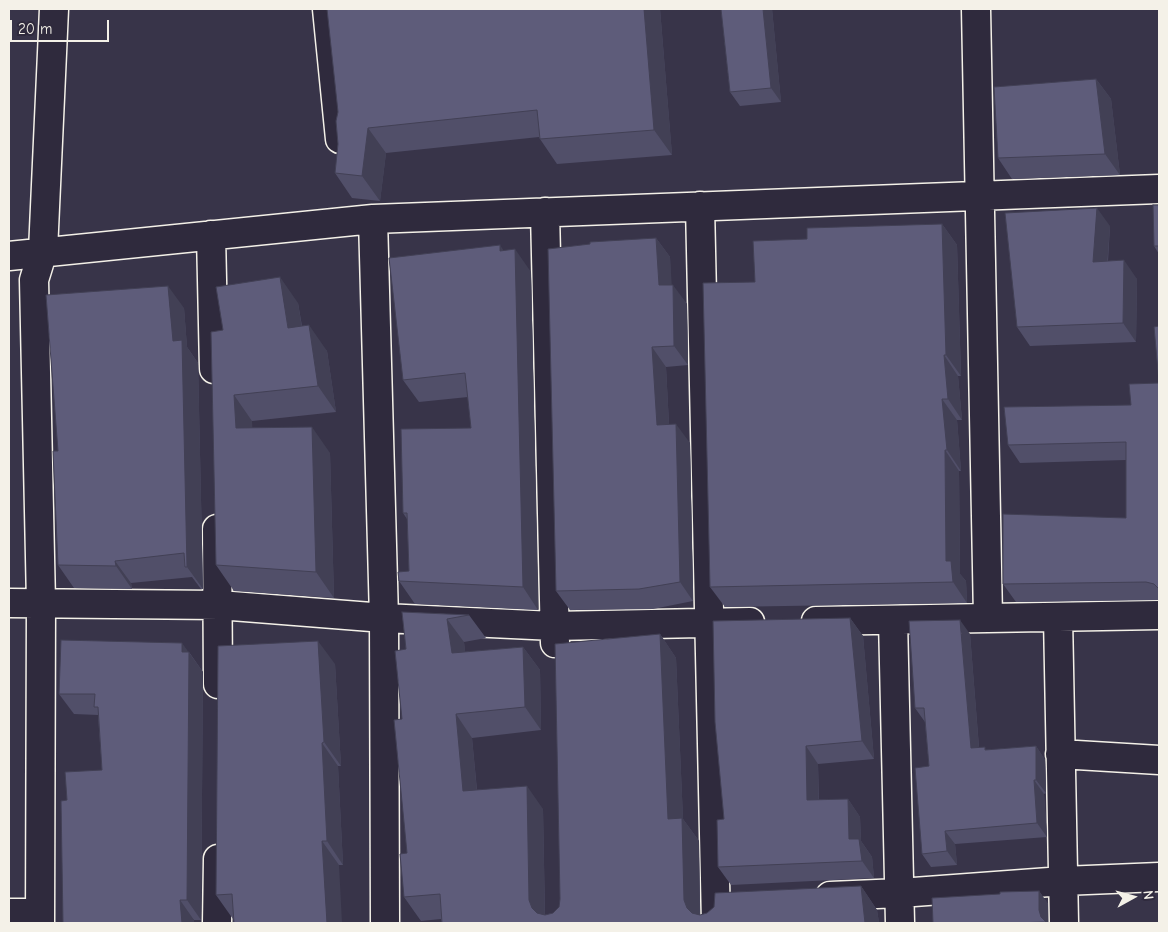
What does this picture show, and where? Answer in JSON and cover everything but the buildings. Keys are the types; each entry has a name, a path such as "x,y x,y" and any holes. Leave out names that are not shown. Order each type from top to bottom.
{"street":[{"path":"9,913 40,918 41,603 34,280 43,252 54,9"},
{"path":"327,9 340,139"},
{"path":"976,9 988,618"},
{"path":"9,256 373,219 1159,188"},
{"path":"700,206 716,912 745,900"},
{"path":"544,212 555,666"},
{"path":"373,219 384,618 385,923"},
{"path":"211,235 214,391"},
{"path":"217,508 219,605 218,705"},
{"path":"9,604 219,605 384,618 554,626 1159,615"},
{"path":"1058,617 1064,923"},
{"path":"893,620 900,923"},
{"path":"1060,754 1159,760"},
{"path":"217,923 218,834"},
{"path":"803,897 1159,877"}]}
